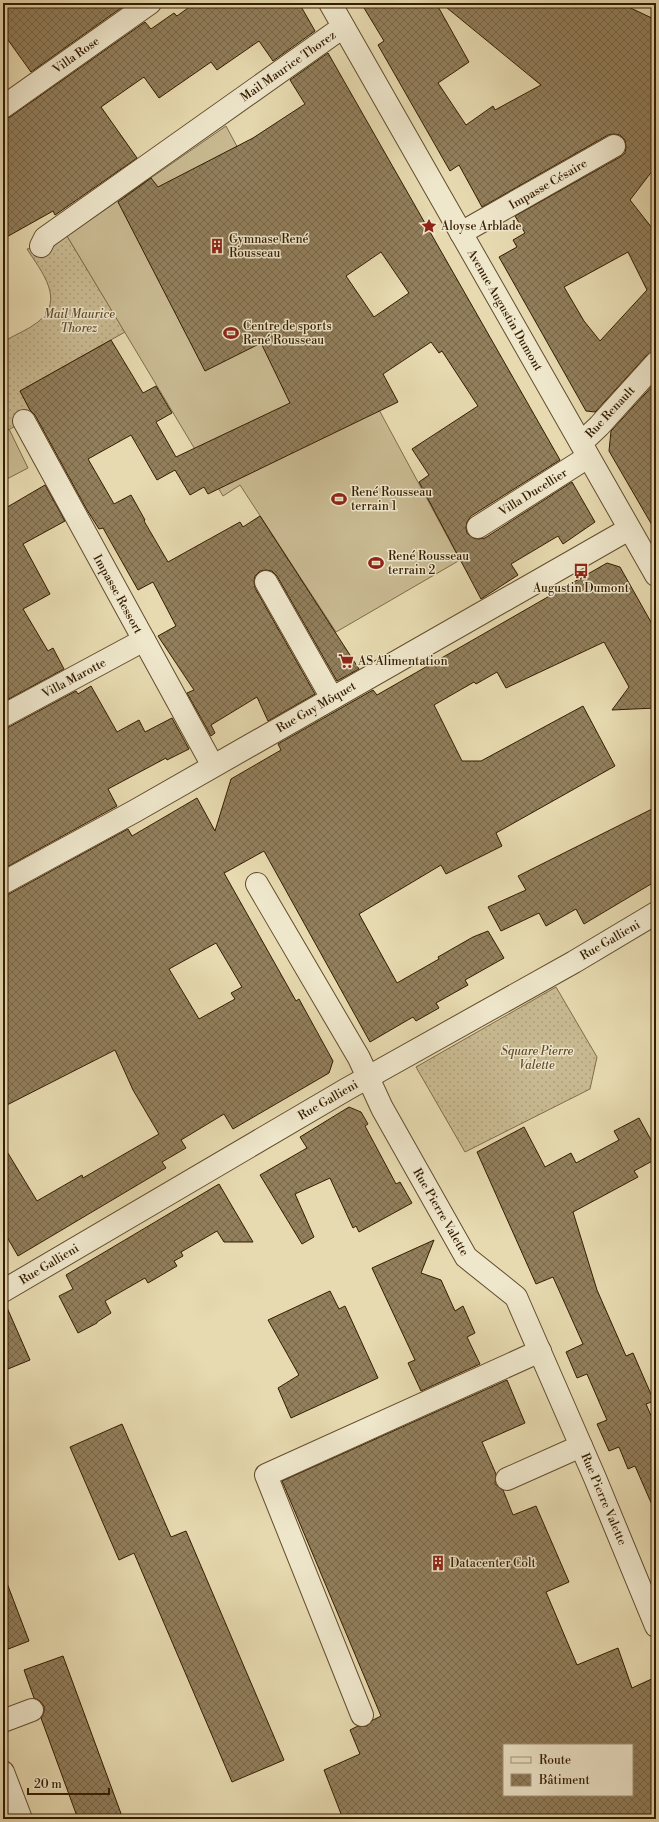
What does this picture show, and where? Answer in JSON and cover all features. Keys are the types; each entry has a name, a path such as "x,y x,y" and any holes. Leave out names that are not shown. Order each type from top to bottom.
{"street":[{"name":"Villa Rose","path":"3,107 150,3"},
{"name":"Avenue Augustin Dumont","path":"330,3 656,575"},
{"name":"Mail Maurice Thorez","path":"41,246 45,238 343,27"},
{"name":"Impasse Césaire","path":"461,233 614,146"},
{"name":"Rue Renault","path":"585,450 599,426 656,363"},
{"name":"Impasse Ressort","path":"24,421 213,766"},
{"name":"Villa Ducellier","path":"478,527 585,450"},
{"name":"Rue Guy Môquet","path":"3,883 213,766 629,529"},
{"path":"266,582 332,698"},
{"name":"Villa Marotte","path":"3,716 144,640"},
{"name":"Rue Pierre Valette","path":"257,884 359,1058 382,1108 466,1257 516,1297 581,1446 656,1626"},
{"name":"Rue Gallieni","path":"3,1291 368,1077 574,962 656,913"},
{"path":"362,1716 266,1475 540,1351"},
{"path":"507,1479 581,1446"},
{"path":"3,1721 32,1710"},
{"path":"3,1772 20,1819"}],"green space":[{"name":"Centre de sports René Rousseau","path":"226,126 460,560 336,632 240,485 223,496 67,236"},
{"name":"Mail Maurice Thorez","path":"67,236 125,332 20,391 33,416 3,433 3,342 30,328 38,322 46,313 50,304 51,295 44,276 27,249 41,246"},
{"path":"9,429 28,468 3,481 3,433"},
{"name":"Square Pierre Valette","path":"556,987 597,1057 590,1089 465,1152 416,1067"}],"building":[{"path":"3,3 128,3 31,72 3,33"},
{"path":"195,3 299,3 315,31 273,61 259,41 217,70 211,62 159,98 144,77 101,107 137,158 55,215 53,211 3,239 3,119 10,117 145,22 151,29 174,13 177,16"},
{"path":"361,3 436,3 469,62 438,83 466,125 493,106 495,110 541,85 441,3 620,3 656,20 656,166 630,200 656,233 656,351 647,355 595,412 586,411 499,257 517,247 513,240 525,233 515,216 620,157 625,153 625,140 620,135 608,135 482,207 459,165 450,171 378,45 384,41","holes":["628,252 647,290 600,341 584,321 564,287"]},
{"path":"328,53 560,460 471,516 467,522 467,533 473,538 485,538 572,482 595,522 563,544 558,536 511,564 518,575 481,599 419,482 429,475 412,449 478,406 442,351 439,353 431,342 383,374 398,402 208,494 204,487 190,495 175,470 157,480 131,435 88,459 114,504 131,495 168,562 240,522 243,527 260,516 359,669 337,681 277,576 272,571 260,571 255,576 255,588 315,694 268,721 257,697 211,725 215,733 211,736 187,693 194,690 158,636 176,626 153,582 138,590 103,528 99,529 87,510 35,415 30,410 20,391 111,340 143,393 156,386 172,413 156,422 176,457 290,403 261,343 205,371 118,202 151,178 158,187 253,138 305,104 290,80","holes":["381,252 409,293 374,317 346,276"]},
{"path":"656,382 656,532 609,451 611,431"},
{"path":"45,485 65,521 23,544 50,594 23,609 48,651 53,648 64,669 3,702 3,507 4,509"},
{"path":"607,563 620,567 656,631 656,708 612,710 629,687 604,642 506,688 497,672 476,684 474,682 434,705 462,761 481,761 583,706 615,766 496,833 502,846 446,874 441,865 359,914 397,983 439,959 438,957 473,937 488,931 504,958 465,980 468,985 436,1003 439,1008 416,1021 413,1017 370,1042 264,851 224,873 296,1001 299,999 333,1061 329,1073 233,1129 224,1114 181,1140 186,1148 162,1162 166,1168 18,1256 3,1230 3,1145 37,1201 82,1175 83,1178 159,1134 133,1090 115,1050 3,1107 3,895 9,894 128,829 132,836 197,798 215,831 231,779 281,750 278,744 373,690 377,695","holes":["216,943 242,987 231,993 235,999 199,1019 169,969"]},
{"path":"91,686 117,732 139,720 145,732 172,718 189,749 167,760 166,758 108,789 117,806 3,869 3,728 9,727 76,691 78,694"},
{"path":"656,807 656,881 584,924 576,909 546,926 539,913 501,931 488,907 526,890 518,876"},
{"path":"349,1107 361,1112 368,1124 365,1126 396,1184 400,1182 412,1203 359,1232 356,1226 353,1228 330,1178 295,1194 314,1237 302,1244 260,1175 307,1148 300,1137"},
{"path":"639,1118 656,1149 656,1159 634,1171 638,1177 573,1212 597,1290 626,1356 633,1353 654,1401 646,1404 656,1427 656,1514 635,1466 628,1469 619,1447 609,1451 597,1424 607,1420 587,1374 577,1378 566,1352 583,1344 553,1277 536,1284 477,1152 524,1127 545,1167 571,1153 576,1163 619,1140 614,1131"},
{"path":"219,1184 253,1242 224,1242 217,1231 181,1252 183,1256 174,1261 177,1266 148,1283 145,1278 105,1301 111,1313 97,1323 78,1333 59,1296 73,1289 66,1275"},
{"path":"434,1240 421,1273 441,1280 455,1311 463,1306 475,1333 467,1337 480,1364 421,1391 408,1363 415,1360 372,1268"},
{"path":"330,1291 339,1309 345,1306 378,1378 291,1418 278,1388 299,1375 268,1320"},
{"path":"3,1303 5,1303 30,1360 3,1371"},
{"name":"Datacenter Colt","path":"507,1380 525,1423 482,1442 496,1474 495,1484 503,1490 513,1515 536,1506 569,1582 546,1592 577,1665 618,1648 632,1688 656,1677 656,1819 343,1819 324,1770 360,1754 350,1730 358,1726 367,1726 373,1720 381,1716 282,1481"},
{"path":"122,1424 171,1537 186,1531 284,1760 232,1782 134,1553 119,1560 70,1447"},
{"path":"3,1578 5,1578 29,1641 3,1651"},
{"path":"63,1656 123,1819 78,1819 41,1718 44,1712 44,1706 40,1701 34,1698 24,1670"}],"place":[{"name":"Aloyse Arblade","path":"429,226"},
{"name":"Gymnase René Rousseau","path":"217,246"},
{"name":"Centre de sports René Rousseau","path":"231,333"},
{"name":"René Rousseau terrain 1","path":"339,499"},
{"name":"René Rousseau terrain 2","path":"376,563"},
{"name":"Augustin Dumont","path":"581,571"},
{"name":"AS Alimentation","path":"346,661"},
{"name":"Datacenter Colt","path":"438,1563"}]}
